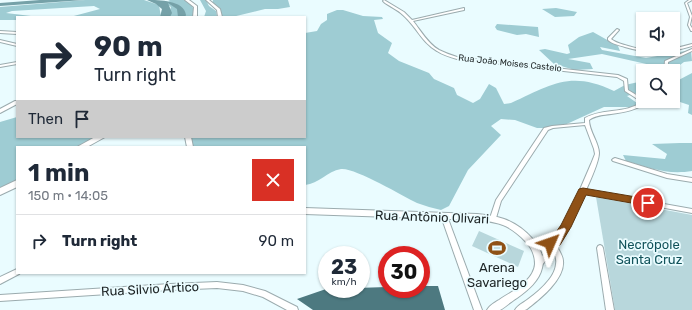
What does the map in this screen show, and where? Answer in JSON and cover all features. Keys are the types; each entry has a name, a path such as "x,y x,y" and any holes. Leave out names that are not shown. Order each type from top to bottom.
{"main road":[{"path":"187,0 196,7 196,16"},
{"path":"197,0 201,12 200,16"},
{"path":"83,146 98,138"},
{"path":"89,146 105,138"},
{"path":"0,187 16,179"},
{"path":"0,192 16,184"}],"street":[{"path":"207,0 219,10 220,16"},
{"path":"384,1 390,0"},
{"path":"686,3 691,0"},
{"name":"Rua João Moises Castelo","path":"384,1 403,13 411,21 426,42 451,56 618,76 626,80 625,88 628,92 636,96"},
{"path":"686,3 692,4"},
{"path":"686,3 691,15 689,25 692,30"},
{"path":"411,21 463,9"},
{"path":"618,30 610,37 609,39 611,41 648,51 666,52 692,45"},
{"path":"0,32 16,33"},
{"path":"0,41 16,45"},
{"path":"666,64 666,62 692,50"},
{"path":"0,66 16,63"},
{"path":"0,111 16,103"},
{"path":"492,310 528,284 536,275 539,264 555,244 572,216 597,154 587,124 587,119 593,116 630,111 636,108"},
{"path":"494,218 498,201 546,130 552,127 587,124"},
{"path":"615,160 667,176 692,180"},
{"path":"583,191 692,210"},
{"name":"Rua Antônio Olivari","path":"306,211 494,218 514,227 526,235 533,244 539,264"},
{"path":"444,216 478,310"},
{"path":"533,244 555,244"},
{"path":"519,310 546,287 558,272 560,265 555,244"},
{"path":"600,248 610,310"},
{"path":"0,281 16,273"},
{"name":"Rua Silvio Ártico","path":"0,298 217,285 243,288 265,294 294,310"}],"green space":[{"name":"Necrópole Santa Cruz","path":"596,197 692,215 692,310 615,310"},
{"name":"Arena Savariego","path":"479,231 524,251 518,267 472,246"}],"shaded area":[{"path":"40,0 84,0 0,6 0,3"},
{"path":"85,0 144,0 159,5 161,16 74,16 100,9 94,6 12,11 6,13 31,16 16,16 16,20 0,20 0,7"},
{"path":"147,0 164,1 176,4 181,6 186,15 178,16 177,9 168,3 172,13 170,16 160,16 162,9 156,4"},
{"path":"168,0 184,0 192,3 194,14 192,16 168,16 171,7 168,5 168,2 170,1"},
{"path":"200,0 206,0 209,6 216,11 217,16 204,16 206,11"},
{"path":"213,0 288,0 290,7 265,9 236,16 217,16 219,11 212,4"},
{"path":"556,8 577,12 574,16 555,17 542,9"},
{"path":"337,10 343,10 363,16 382,17 383,19 374,20 378,33 392,43 388,53 399,61 429,73 434,79 454,88 457,95 473,103 480,99 489,84 496,88 504,104 511,103 561,82 585,81 614,91 625,85 636,83 636,93 627,96 636,102 636,107 604,107 558,128 537,128 515,120 501,119 491,126 501,135 468,170 449,206 441,210 417,203 367,177 347,170 336,170 315,182 306,185 306,146 192,146 190,138 306,138 306,33 317,31 321,24 327,20 327,14"},
{"path":"497,24 538,27 539,37 526,34 517,35 497,30 495,27"},
{"path":"593,32 618,46 620,51 600,47 602,50 646,58 657,56 680,56 680,52 691,50 692,61 684,62 680,65 646,64 602,54 568,59 590,63 593,69 575,70 554,64 539,50 545,49 567,54 570,53 568,45 579,37"},
{"path":"692,73 692,115 688,113 689,105 680,102 680,79"},
{"path":"16,117 16,138 102,138 87,146 16,146 16,183 0,191 0,122"},
{"path":"692,143 692,171 675,172 659,170 626,161 623,155 665,159 667,154 652,144"}],"building":[{"path":"430,286 438,286 445,310 313,310 297,299 318,292 318,298 370,298 370,288 378,287 378,298 430,298"}],"place":[{"name":"Arena Savariego","path":"497,248"}],"route":[{"path":"550,243 556,242 572,216 583,191 648,203"}]}
